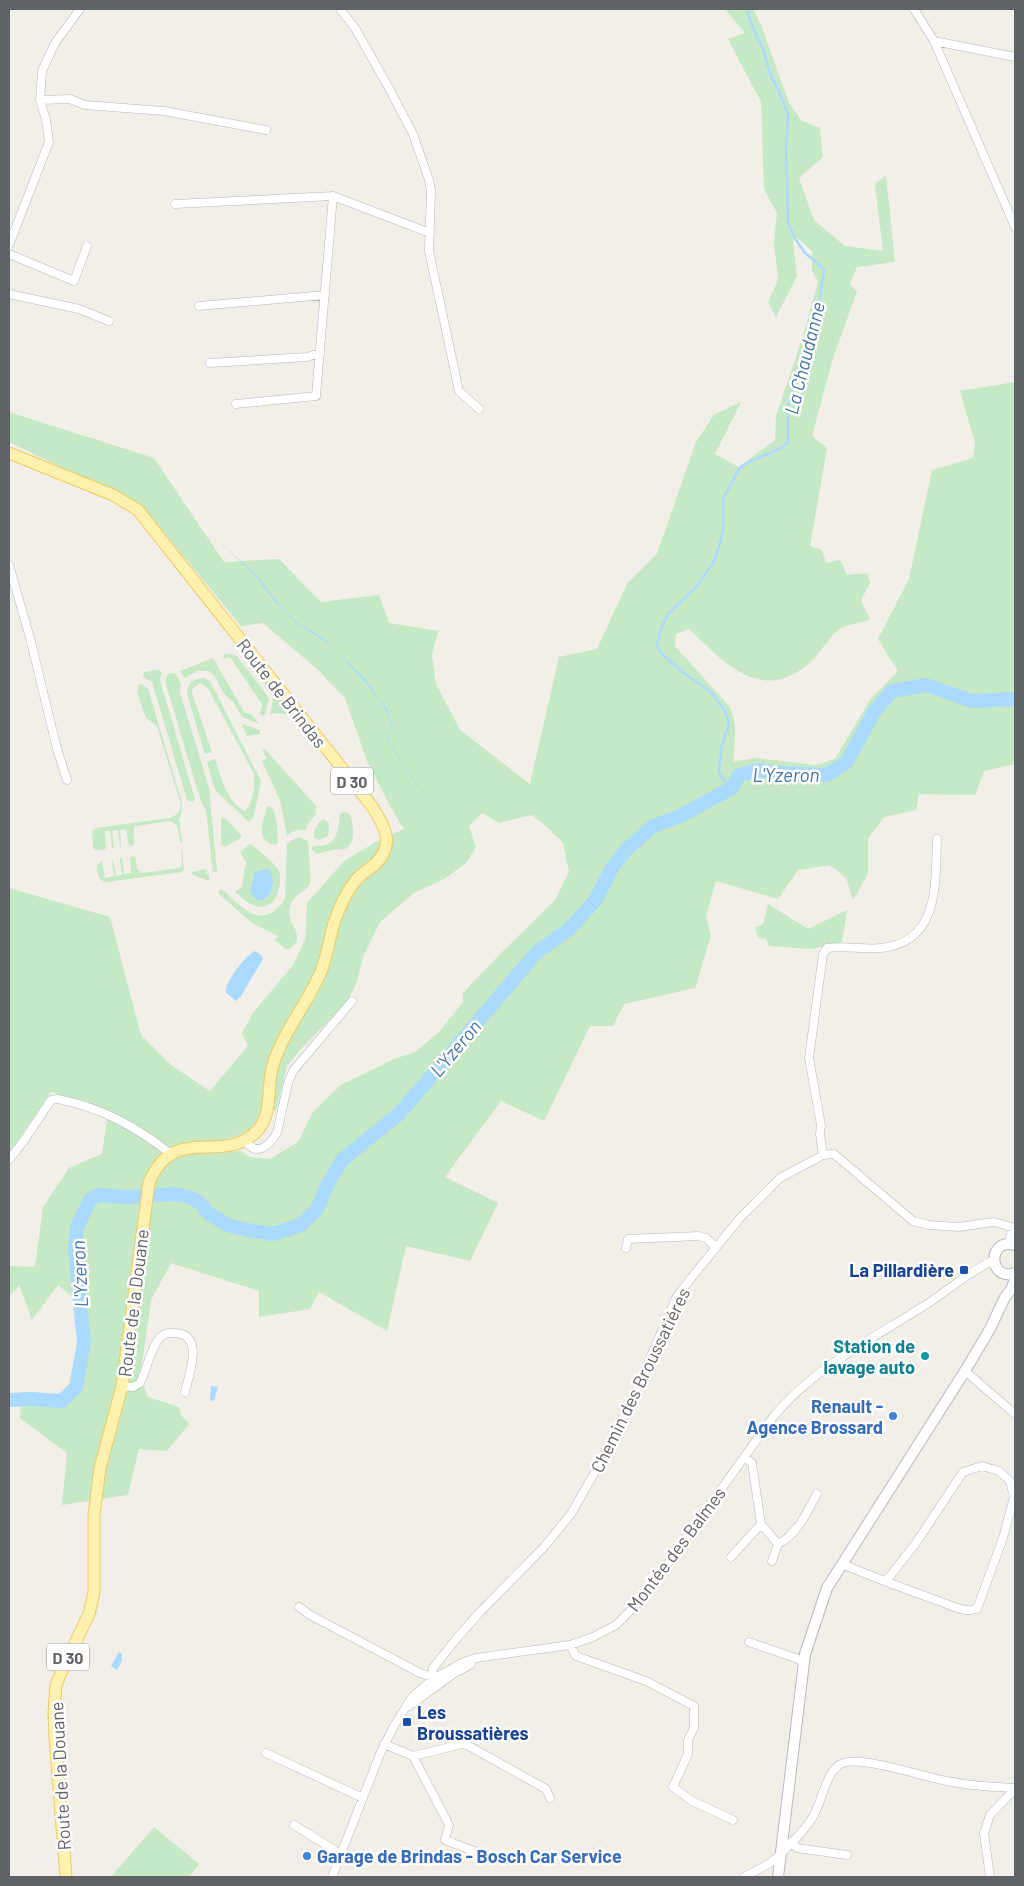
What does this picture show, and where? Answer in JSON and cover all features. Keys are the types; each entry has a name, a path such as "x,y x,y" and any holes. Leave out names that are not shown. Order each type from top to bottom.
{"main road":[{"name":"Route de Brindas","path":"9,453 113,495 138,510 371,805 383,823 387,836 384,851 374,865 357,878 343,902 334,924 320,972 303,1008 280,1046 272,1067 268,1108 264,1121 256,1133 245,1141"},
{"path":"170,1154 183,1149 227,1146 245,1141"},
{"name":"Route de la Douane","path":"66,1877 55,1737 56,1686 89,1614 94,1593 94,1515 100,1468 122,1386 148,1190 154,1172 162,1159 170,1154"},
{"path":"1014,1245 1000,1247 996,1250 994,1260 996,1268 1003,1273 1015,1273"},
{"path":"1003,1273 1004,1299"},
{"path":"778,1877 804,1662 827,1588 965,1371 990,1329 1004,1299 1012,1288 1015,1278"}],"street":[{"path":"9,245 49,142 46,120 40,100 42,71 55,43 80,9"},
{"path":"340,9 355,28 413,134 429,180 431,191 429,251 459,391 479,409"},
{"path":"914,9 934,41 1015,227"},
{"path":"934,41 1015,57"},
{"path":"40,100 70,99 85,105 164,111 266,130"},
{"path":"175,204 332,196 430,233"},
{"path":"236,404 316,396 332,196"},
{"path":"9,254 74,281 87,246"},
{"path":"9,294 79,308 109,321"},
{"path":"199,306 325,295"},
{"path":"210,363 307,357 320,353"},
{"path":"9,565 30,638 57,749 67,780"},
{"path":"937,839 933,903 929,917 918,931 905,942 888,948 835,947 827,948 823,954 809,1058 821,1125 820,1134 823,1154 834,1154 913,1222 958,1227 994,1222 1015,1229 1011,1234 1014,1245"},
{"path":"245,1141 252,1148 261,1149 268,1146 277,1133 288,1083 293,1071 352,1001"},
{"path":"9,1160 51,1100 58,1098 106,1112 144,1133 170,1154"},
{"name":"Chemin des Broussatiéres","path":"434,1680 433,1668 457,1638 544,1547 572,1514 608,1449 640,1382 676,1298 740,1218 780,1178 823,1154"},
{"path":"626,1248 628,1239 698,1236 706,1238 716,1247"},
{"name":"Montée des Balmes","path":"434,1680 464,1662 570,1645 593,1637 616,1625 643,1598 773,1417 788,1399 802,1386 932,1301 974,1270 994,1260"},
{"name":"Route de la Douane","path":"122,1386 133,1387 140,1383 159,1339 168,1333 178,1333 188,1338 193,1348 185,1392"},
{"path":"965,1371 1015,1414"},
{"name":"Montée des Balmes","path":"745,1458 752,1463 760,1524"},
{"path":"842,1564 886,1581 966,1610 977,1609 1010,1516 1014,1497 1010,1481 999,1471 982,1466 963,1472 916,1543 886,1581"},
{"path":"772,1561 778,1544 788,1539 793,1533 817,1494"},
{"path":"731,1557 760,1524 778,1544"},
{"path":"299,1607 310,1615 434,1680 412,1697 384,1744 332,1877"},
{"path":"749,1642 804,1662"},
{"path":"570,1645 576,1656 646,1681 694,1706 694,1728 688,1740 688,1754 673,1786 692,1801 733,1820"},
{"path":"384,1744 413,1756 462,1744 466,1745 546,1790 550,1798"},
{"path":"266,1753 363,1798"},
{"path":"413,1756 449,1825 445,1840 492,1858"},
{"path":"744,1877 773,1860 800,1834 814,1816 824,1794 830,1773 841,1763 855,1762 882,1766 968,1785 1015,1788"},
{"path":"990,1877 984,1834 990,1815 1015,1788"},
{"path":"294,1825 341,1854"},
{"path":"791,1842 797,1848 847,1855"}],"green space":[{"path":"725,9 753,9 761,25 789,103 802,121 820,128 823,157 799,178 814,220 845,246 883,251 875,184 886,175 895,262 857,267 850,284 857,292 833,358 812,436 827,448 810,546 822,550 826,563 840,560 847,575 867,573 870,583 861,600 870,620 843,627 832,636 806,666 789,676 773,680 757,679 729,665 689,629 676,634 675,646 729,706 735,727 733,762 755,758 816,765 835,759 870,700 898,671 878,639 909,579 932,470 973,458 975,443 960,391 1015,382 1015,764 984,771 975,795 919,794 916,810 884,817 868,839 868,874 853,900 846,878 830,865 798,870 778,899 716,881 706,917 711,936 695,988 624,1004 613,1026 590,1026 544,1121 501,1101 445,1177 498,1203 470,1261 406,1246 387,1331 319,1292 310,1309 259,1317 259,1291 171,1263 151,1300 140,1378 148,1397 179,1407 181,1415 189,1424 167,1451 139,1449 128,1495 62,1505 67,1453 20,1418 22,1392 60,1397 72,1386 80,1345 77,1300 58,1285 32,1320 19,1285 9,1297 9,1266 35,1267 43,1207 69,1168 102,1154 107,1118 144,1135 173,1159 189,1154 241,1151 250,1157 270,1159 298,1142 313,1112 341,1085 394,1059 415,1052 439,1032 463,1002 463,993 555,900 569,872 563,843 532,815 499,823 482,813 469,826 476,847 466,863 444,879 414,893 380,922 363,957 357,981 348,1001 287,1066 276,1111 263,1108 253,1126 235,1137 166,1148 145,1132 109,1110 51,1092 9,1153 9,888 110,917 141,1035 171,1065 210,1091 248,1046 242,1033 253,1013 293,965 305,940 307,903 344,861 376,842 404,829 367,761 345,698 316,668 263,623 241,626 143,507 9,442 9,412 154,458 224,562 279,559 321,602 379,595 389,623 438,631 432,656 436,684 460,730 530,784 559,657 597,649 627,584 657,554 696,442 714,415 741,402 715,454 739,467 775,440 776,416 803,336 818,282 812,271 812,251 796,237 793,242 797,276 776,317 768,302 778,280 774,242 777,213 764,189 761,102 728,39 745,33"},
{"path":"242,648 290,709 289,715 270,714 273,700 272,694 239,651"},
{"path":"230,654 237,656 266,694 269,700 264,716 260,714 262,704 230,657 223,657"},
{"path":"213,658 244,712 252,715 259,724 242,717 233,702 223,692 214,675 209,671 197,671 185,678 180,671"},
{"path":"159,670 162,673 160,680 195,799 192,802 187,800 152,682 143,677 144,672"},
{"path":"168,674 176,674 181,684 180,692 209,788 217,872 213,872 206,810 201,802 165,681"},
{"path":"204,678 210,681 261,781 254,816 249,822 215,790 207,762 215,759 229,795 245,811 250,804 253,794 254,774 208,688 200,683 193,688 192,693 212,752 205,754 187,694 192,682"},
{"path":"142,684 148,689 182,803 181,817 179,818 182,842 180,843 176,825 170,821 136,826 134,828 134,845 129,846 126,829 120,830 121,847 118,830 112,831 114,848 112,848 110,831 105,831 106,849 96,850 93,848 92,831 96,828 170,818 178,813 181,807 157,726 146,718 137,692 139,685"},
{"path":"242,724 260,730 260,734 247,736"},
{"path":"264,748 316,806 316,814 307,825 306,830 296,831 287,836 280,800 262,761 267,758 263,752"},
{"path":"270,806 273,809 277,823 278,842 275,845 264,839 262,834 267,807"},
{"path":"344,812 350,814 351,818 353,838 351,843 345,849 317,854 312,850 313,846 321,846 331,842 337,834 340,814"},
{"path":"223,818 241,835 241,838 225,847 221,844 221,819"},
{"path":"323,819 329,823 328,836 319,840 314,837 314,832 317,825"},
{"path":"299,837 308,841 310,883 290,906 289,916 296,930 297,939 290,949 286,949 275,940 278,936 252,923 218,893 221,889 241,907 254,914 268,914 275,910 285,898 287,844"},
{"path":"250,844 274,864 279,871 278,893 272,903 267,906 258,907 251,904 235,892 242,887 245,866 247,864 240,852"},
{"path":"181,849 184,870 182,872 107,882 101,880 99,876 97,865 102,861 105,878 114,876 112,860 116,876 122,875 120,859 122,858 124,874 131,873 130,857 135,856 137,869 142,873 180,868 182,865"},
{"path":"206,869 209,881 193,875 192,872"},
{"path":"768,904 808,929 847,910 842,942 812,949 769,946 766,939 758,937 755,928 763,924"},
{"path":"154,1827 199,1864 189,1877 111,1877"}],"water":[{"path":"217,539 260,579 281,607 298,623 325,639 332,646 295,622 277,604 256,577"},
{"path":"332,646 365,679 387,709 392,725 388,740 428,799 412,779 387,740 391,728 389,718 382,703"},
{"path":"266,869 270,870 272,874 271,892 261,900 256,899 250,892 255,872"},
{"path":"255,951 263,959 241,996 236,1001 226,993 228,983 241,964"},
{"path":"211,1386 218,1387 214,1401 210,1400"},
{"path":"119,1652 122,1654 122,1661 117,1670 111,1666"}],"waterway":[{"name":"La Chaudanne","path":"732,788 722,778 719,771 722,745 729,724 725,711 712,693 681,671 662,654 657,646 660,631 668,614 697,586 713,563 723,531 723,499 739,469 749,462 778,450 788,442 788,407 806,351 811,319 820,299 824,271 805,253 788,223 786,150 788,114 771,77 763,49 747,9"},
{"name":"L'Yzeron","path":"9,1400 62,1401 76,1387 84,1343 75,1250 77,1227 90,1200 98,1195 126,1197 174,1194 189,1197 199,1202 208,1213 227,1225 247,1230 273,1234 301,1225 317,1209 327,1186 342,1160 400,1113 537,952 568,930 595,901 612,868 626,850 653,826 678,817 732,788 739,775 758,770 776,773 827,775 847,762 874,712 892,691 926,685 972,701 1015,699"}],"place":[{"name":"La Pillardière","path":"964,1270"},
{"name":"Station de lavage auto","path":"925,1356"},
{"name":"Renault - Agence Brossard","path":"893,1416"},
{"name":"Les Broussatières","path":"407,1722"},
{"name":"Garage de Brindas - Bosch Car Service","path":"307,1856"}]}
